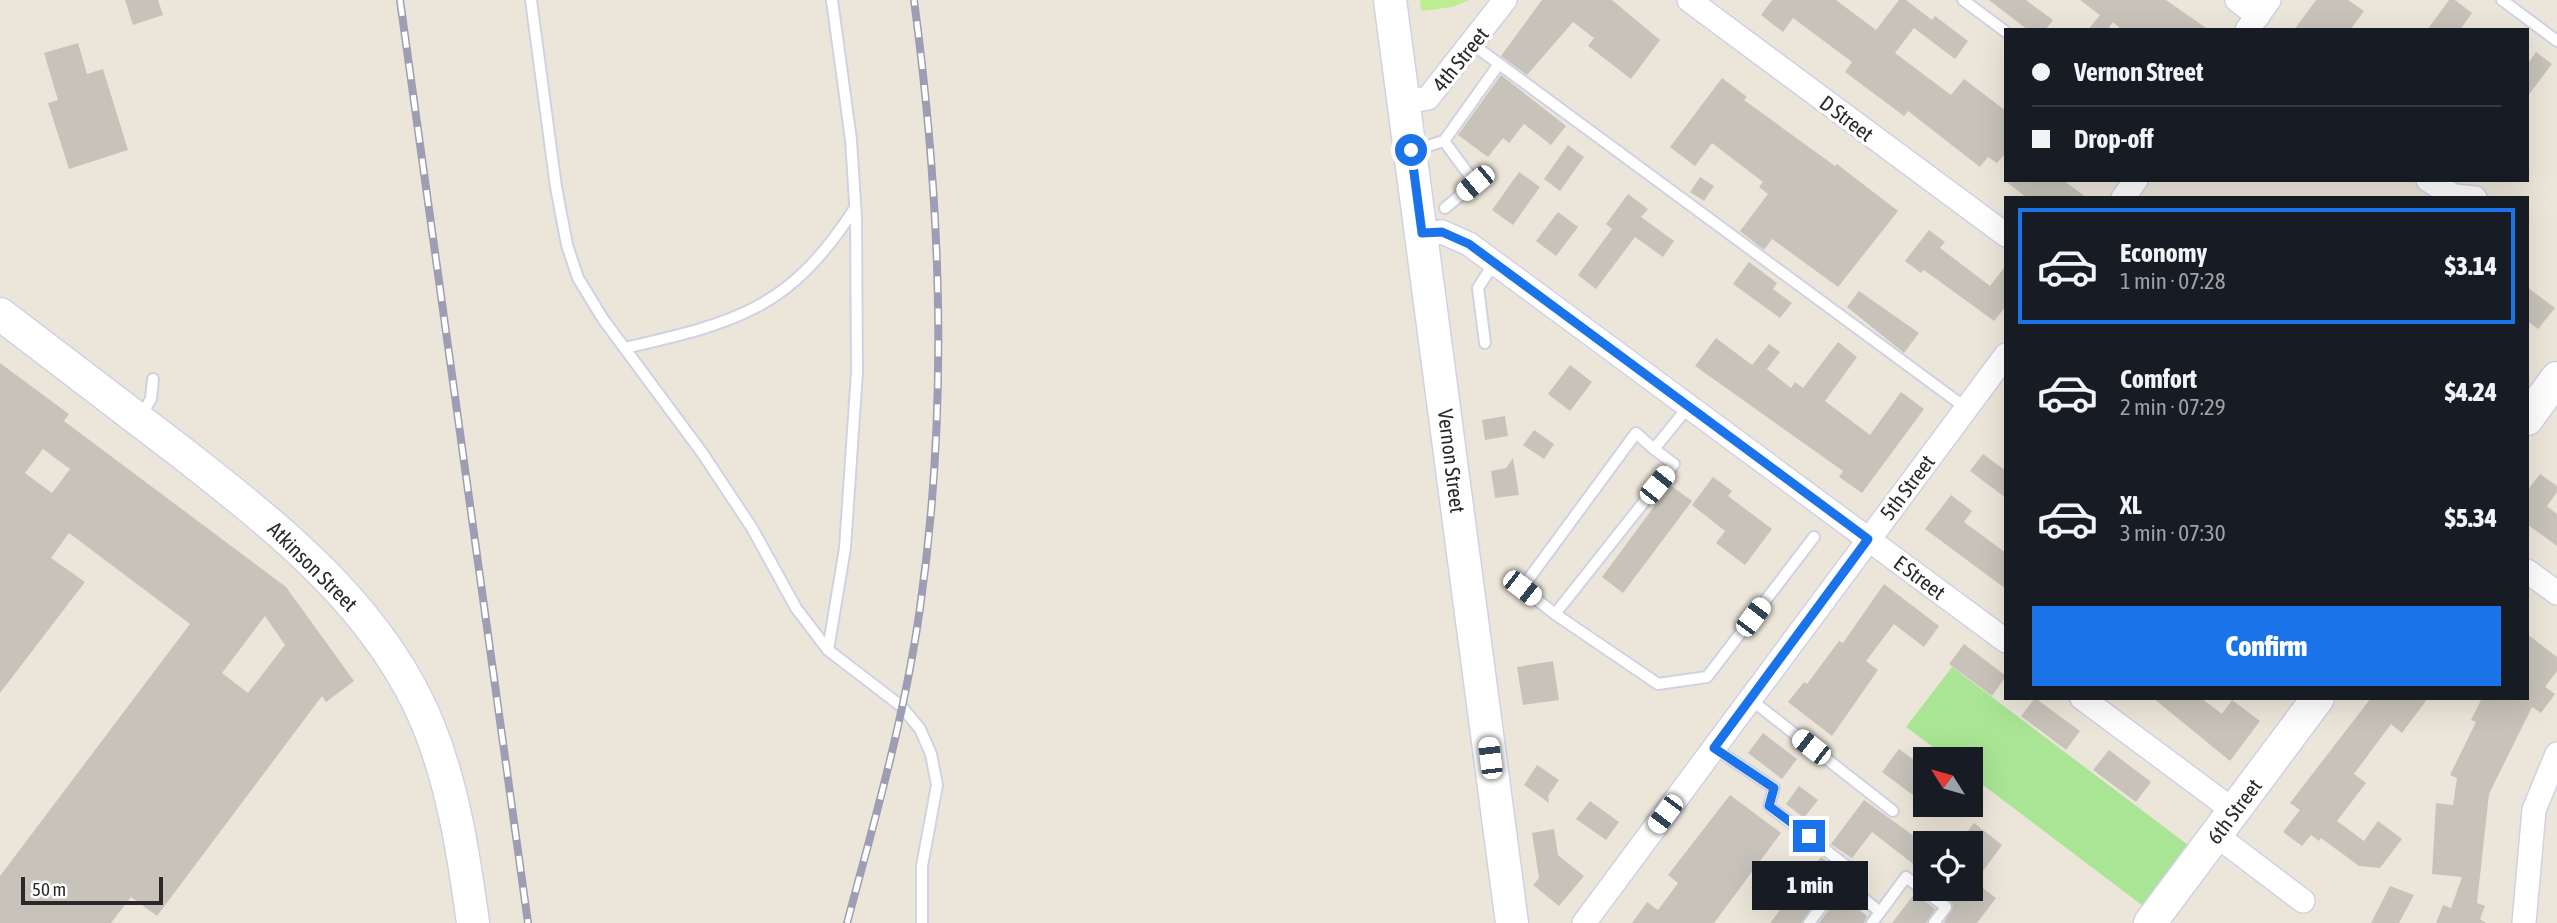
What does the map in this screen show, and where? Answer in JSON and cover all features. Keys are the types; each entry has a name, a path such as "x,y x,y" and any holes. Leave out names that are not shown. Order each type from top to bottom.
{"main road":[{"name":"Vernon Street","path":"1390,0 1512,923"},
{"name":"Atkinson Street","path":"0,314 138,419 306,554 343,593 386,648 410,686 429,727 447,779 473,923"},
{"path":"2529,416 2557,378"},
{"name":"6th Street","path":"2150,923 2317,700"}],"street":[{"name":"4th Street","path":"1405,102 1428,98 1505,0"},
{"name":"D Street","path":"1689,0 2004,234"},
{"path":"2237,0 2258,15"},
{"path":"2431,182 2454,196"},
{"name":"E Street","path":"1422,233 1452,234 1495,262 2004,640"},
{"name":"5th Street","path":"1584,923 2004,358"},
{"path":"2529,572 2557,593"},
{"path":"2084,700 2225,823 2303,901"},
{"path":"2524,923 2534,810 2557,754"}],"lane":[{"path":"531,0 567,245 578,278 625,348 703,454 751,528 796,608 828,649 901,706 920,729 931,754 937,785 922,866 922,923"},
{"path":"828,649 845,548 856,372 856,207 851,140 832,0"},
{"path":"1963,0 2004,31"},
{"path":"2502,0 2557,41"},
{"path":"1472,44 1966,408"},
{"path":"1411,150 1444,141 1499,64"},
{"path":"1444,141 1475,183 1446,208"},
{"path":"625,348 719,324 762,304 801,278 819,260 856,207"},
{"path":"1485,343 1478,288 1495,262"},
{"path":"138,419 151,399 153,379"},
{"path":"1654,449 1689,406"},
{"path":"1555,614 1674,464 1636,433 1522,588 1555,614 1658,684 1707,677 1814,537"},
{"path":"1750,699 1893,811"},
{"path":"1714,748 1774,788 1769,806 1850,869 1809,923"},
{"path":"1872,923 1906,877 1945,907 1934,923"},
{"path":"1841,880 1880,912"}],"green space":[{"path":"1420,0 1469,0 1452,7 1421,11"},
{"path":"1952,667 2188,845 2143,906 1983,785 1983,747 1933,747 1906,727"}],"building":[{"path":"125,0 158,0 163,15 133,25"},
{"path":"1542,0 1612,0 1660,40 1631,79 1588,46 1594,38 1573,22 1527,75 1501,56"},
{"path":"1772,0 1836,0 1876,30 1899,0 1906,0 1932,20 1935,16 1968,41 1955,59 1914,28 1895,53 1951,95 1964,79 2004,109 2004,155 1997,163 1988,157 1980,167 1908,111 1904,116 1845,72 1852,62 1793,18 1783,32 1761,15"},
{"path":"1989,0 2026,0 2053,20 2047,28 2025,28"},
{"path":"2080,0 2166,0 2206,28 2120,28 2113,22 2108,28 2090,28 2100,15"},
{"path":"2316,0 2348,0 2364,11 2351,28 2295,28"},
{"path":"2449,0 2455,0 2472,13 2461,28 2428,28"},
{"path":"78,43 87,74 103,69 128,150 69,169 48,103 58,100 44,53"},
{"path":"2536,52 2552,64 2529,94 2529,62"},
{"path":"1501,75 1566,126 1551,145 1524,124 1509,143 1503,138 1488,157 1458,135"},
{"path":"1722,78 1747,97 1744,100 1835,166 1837,164 1898,211 1838,287 1772,239 1764,250 1740,231 1768,194 1759,187 1763,182 1712,143 1695,166 1670,147"},
{"path":"1568,145 1584,157 1560,191 1544,179"},
{"path":"1519,172 1540,187 1513,225 1492,210"},
{"path":"1700,177 1714,186 1704,201 1690,192"},
{"path":"2007,182 2066,182 2084,196 2024,196"},
{"path":"1628,194 1648,209 1641,217 1674,241 1663,257 1635,237 1596,289 1578,275 1612,229 1606,224"},
{"path":"1558,212 1578,227 1556,256 1536,241"},
{"path":"1929,230 1945,242 1940,248 1990,286 2004,268 2004,308 1994,321 1924,270 1921,273 1905,261"},
{"path":"1749,262 1777,283 1773,289 1792,303 1780,318 1733,284"},
{"path":"2529,288 2555,308 2538,329 2529,322"},
{"path":"1859,291 1919,333 1904,353 1847,307"},
{"path":"1716,338 1752,365 1769,344 1780,352 1767,369 1791,388 1795,382 1803,388 1838,342 1857,357 1825,401 1870,435 1901,392 1924,409 1862,493 1839,477 1843,471 1695,366"},
{"path":"0,363 69,414 64,421 286,587 354,681 326,702 322,696 157,916 131,897 111,923 0,923 0,876 190,624 69,533 51,558 85,582 0,693","holes":["43,449 70,469 52,493 25,473","265,616 285,645 248,693 222,673"]},
{"path":"1570,365 1592,382 1570,411 1548,394"},
{"path":"1505,416 1508,436 1485,440 1482,420"},
{"path":"1534,430 1554,444 1544,459 1523,445"},
{"path":"1983,454 2004,470 2004,496 1970,471"},
{"path":"1513,458 1519,495 1495,498 1491,471 1506,468"},
{"path":"2540,474 2557,486 2557,492 2547,506 2557,514 2557,546 2529,525 2529,488"},
{"path":"1713,477 1732,491 1728,496 1772,529 1745,565 1716,543 1725,531 1692,505"},
{"path":"1670,485 1692,501 1623,593 1602,577"},
{"path":"1951,495 1972,511 1964,522 2004,552 2004,588 1925,529"},
{"path":"1884,584 1939,626 1924,647 1894,624 1866,661 1878,670 1832,736 1788,702 1804,682 1807,684 1839,641 1843,643"},
{"path":"2529,636 2557,657 2557,671 2545,687 2555,694 2541,713 2532,707 2489,794 2477,903 2485,906 2480,919 2486,923 2436,923 2443,905 2451,908 2462,877 2432,874 2436,803 2453,805 2457,778 2450,775 2476,722 2471,720 2481,700 2529,700"},
{"path":"1964,644 2004,674 2004,679 1992,696 1949,664"},
{"path":"1553,661 1559,700 1523,705 1517,667"},
{"path":"2033,700 2038,700 2080,731 2066,750 2021,716"},
{"path":"2155,700 2204,700 2222,714 2232,700 2260,721 2230,761"},
{"path":"2369,700 2427,700 2402,733 2391,724 2354,774 2366,783 2337,821 2364,841 2378,821 2402,839 2380,868 2359,866 2321,838 2319,841 2311,835 2302,846 2283,832 2300,810 2290,803"},
{"path":"1763,733 1797,759 1782,779 1748,753"},
{"path":"1899,749 1913,759 1913,795 1882,772"},
{"path":"2109,750 2151,782 2136,802 2093,770"},
{"path":"1537,765 1559,780 1548,796 1549,803 1524,785"},
{"path":"1799,786 1818,800 1804,818 1786,804"},
{"path":"1730,795 1781,833 1714,923 1632,923 1647,902 1658,910 1678,883 1668,875"},
{"path":"1864,800 1913,835 1913,864 1872,832 1852,858 1831,844"},
{"path":"1590,801 1619,822 1606,840 1576,819"},
{"path":"1974,823 2002,845 1983,871 1983,831 1968,831"},
{"path":"1554,829 1558,855 1584,876 1559,906 1533,885 1539,878 1532,833"},
{"path":"1821,857 1838,870 1801,923 1770,923"},
{"path":"2390,886 2414,895 2399,923 2371,923"},
{"path":"1983,888 1996,898 1977,923 1944,923 1953,905 1948,901 1983,901"},
{"path":"1840,895 1867,916 1864,923 1819,923"},
{"path":"1913,896 1913,901 1925,901 1935,909 1926,923 1892,923"}],"railway":[{"path":"400,0 528,923"},
{"path":"847,923 888,767 914,648 929,532 935,456 938,380 935,228 914,0"}],"route":[{"path":"1411,150 1422,233 1452,234 1469,244 1868,539 1714,748 1774,788 1769,806 1809,836"}]}
